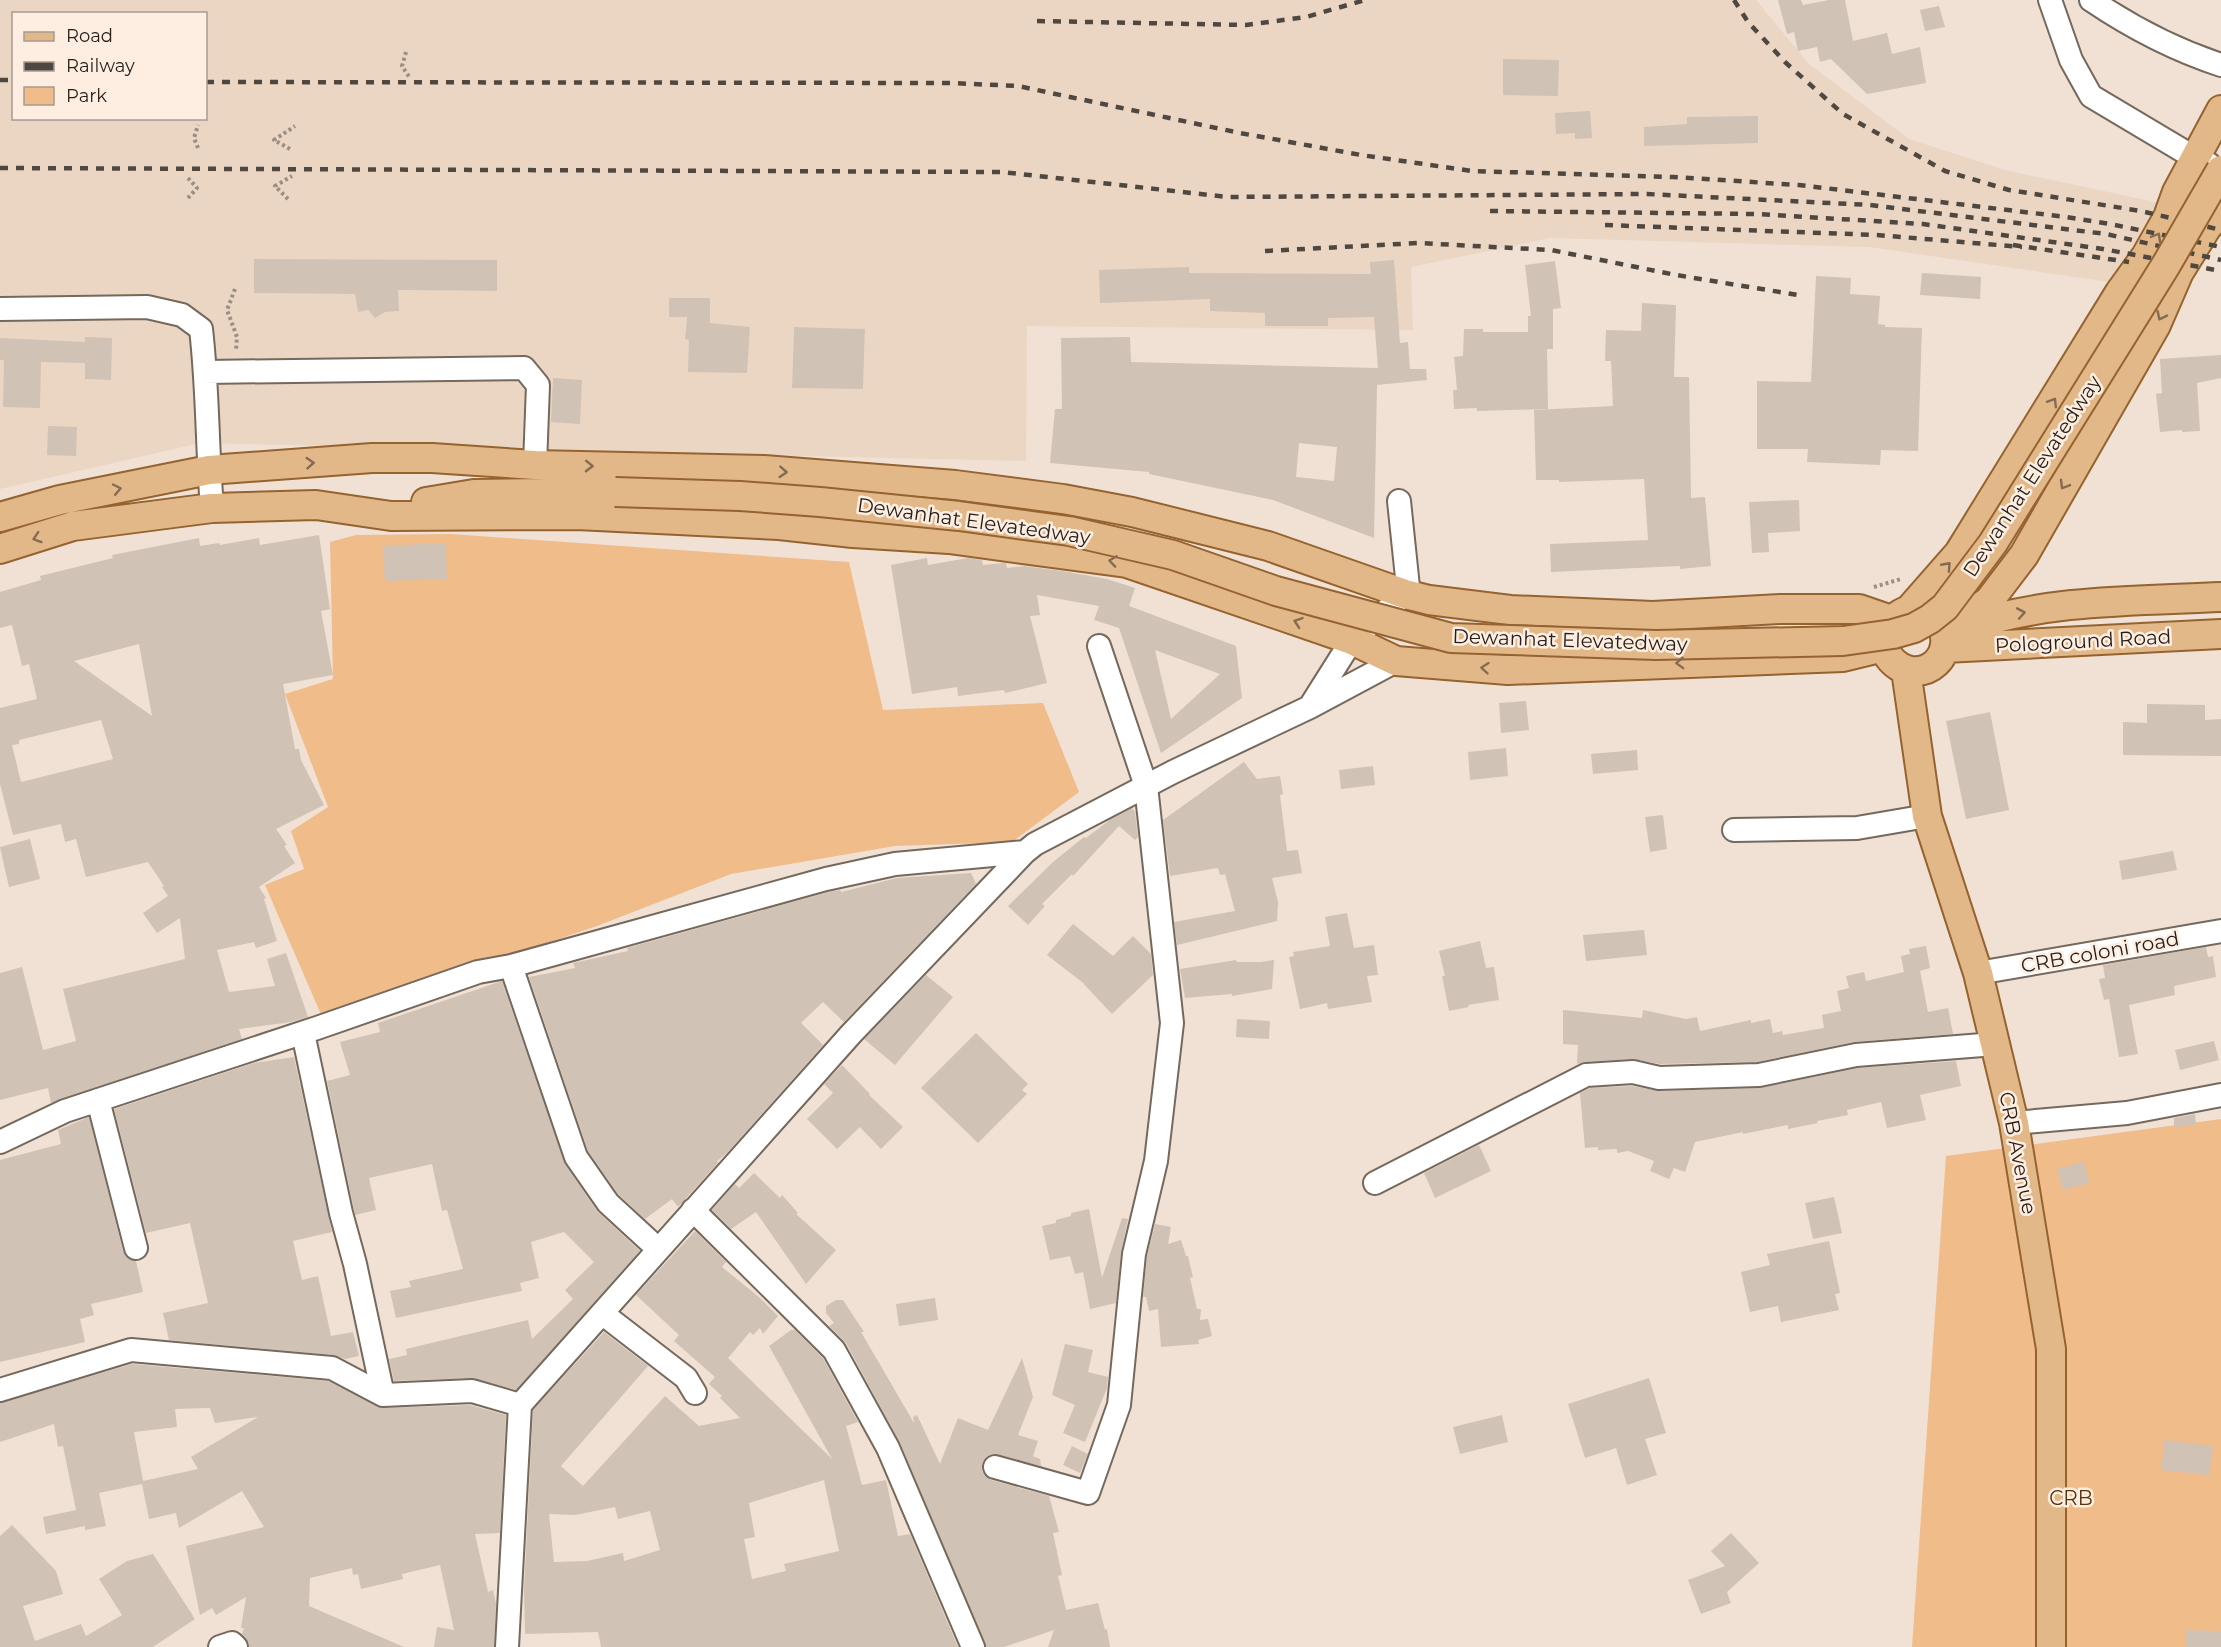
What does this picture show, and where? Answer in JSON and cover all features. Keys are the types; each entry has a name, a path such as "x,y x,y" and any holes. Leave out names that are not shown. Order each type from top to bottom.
{"main road":[{"path":"2221,110 2176,192 2168,217 2146,256 2120,292 1980,520 1959,553 1895,626 1889,657 1896,665 1914,671 1930,667 1937,662 1944,635 1989,601 2024,555 2156,326 2179,272 2207,227 2221,212"},
{"name":"Dewanhat Elevatedway","path":"363,512 474,494 615,492 740,496 820,502 959,516 1069,531 1173,555 1276,591 1451,638 1656,645 1843,641 1893,634 1914,628 1945,607 1992,543 2166,265 2221,170"},
{"path":"0,517 60,501 209,470 372,458 432,458 535,465 764,470 955,485 1064,499 1132,512 1268,546 1405,594 1429,600 1510,610 1653,616 1780,609 1859,609 1895,626"},
{"name":"Dewanhat Elevatedway","path":"372,458 442,473 522,479 615,492"},
{"path":"0,549 73,526 212,508 316,505 391,516 577,514 779,525 949,539 1127,563 1352,640 1396,661 1508,670 1843,657 1921,610 1932,615 1944,635"},
{"path":"1944,635 1988,619 2067,605 2221,597"},
{"name":"Pologround Road","path":"1944,635 2221,634"},
{"name":"CRB Avenue","path":"1906,670 1927,816 1978,973 2014,1123 2051,1349 2050,1647"}],"street":[{"path":"2050,0 2071,60 2091,96 2195,158 2221,170"},
{"path":"2091,0 2113,15 2187,54 2221,65"},
{"path":"0,309 147,307 182,315 201,329 206,372 212,508"},
{"path":"206,372 524,368 538,386 535,465"},
{"path":"1310,707 1352,640 1405,594 1408,587 1399,501"},
{"path":"995,1467 1088,1493 1119,1405 1134,1254 1156,1161 1172,1023 1146,786 1099,646"},
{"path":"507,1647 520,1405 851,1034 1025,852 1146,786 1310,707 1396,661"},
{"path":"1734,830 1857,828 1927,816"},
{"path":"0,1142 65,1111 303,1033 478,972 511,966 837,877 895,864 1025,852"},
{"name":"CRB coloni road","path":"1978,973 2221,931"},
{"path":"511,966 576,1157 608,1203 658,1249"},
{"path":"303,1033 382,1395"},
{"path":"1375,1183 1586,1075 1633,1072 1659,1078 1760,1075 1856,1055 1995,1044"},
{"path":"2014,1123 2127,1113 2221,1095"},
{"path":"98,1100 136,1248"},
{"path":"693,1210 834,1350 888,1448 973,1647"},
{"path":"603,1314 686,1378 695,1393"},
{"path":"0,1390 131,1350 332,1368 382,1395 472,1391 520,1405"},
{"path":"220,1647 232,1643 236,1647"}],"path":[{"path":"406,52 402,66 410,78"},
{"path":"198,125 194,138 198,148"},
{"path":"290,149 274,140 295,126"},
{"path":"288,199 275,186 292,176"},
{"path":"188,178 197,188 189,198"},
{"path":"235,289 227,310 237,337 236,372"}],"shaded area":[{"path":"0,0 1756,0 1809,64 1909,139 2005,170 2160,203 2116,283 1869,247 1550,238 1411,267 1413,330 1027,326 1026,461 200,443 0,489","holes":["254,259 496,260 497,291 398,290 399,311 385,312 375,318 368,310 358,312 355,294 254,293","670,298 710,298 709,317 669,317","686,321 750,327 748,345 685,339","794,327 865,329 863,389 792,388","747,351 746,373 689,372"]}],"green space":[{"path":"451,534 849,562 883,710 1043,703 1079,792 1012,842 895,846 731,874 597,926 323,1019 265,885 304,869 291,831 328,807 285,694 333,679 330,542 356,535"},
{"name":"CRB","path":"2221,1119 2221,1647 1912,1647 1946,1156"}],"building":[{"path":"1778,0 1801,0 1803,5 1829,0 1845,0 1853,41 1887,33 1892,54 1920,47 1926,83 1867,94 1831,59 1820,62 1817,47 1798,51 1794,32 1787,34"},
{"path":"1939,6 1945,27 1925,31 1920,10"},
{"path":"1503,59 1559,60 1558,96 1503,95"},
{"path":"1590,111 1592,138 1575,139 1575,133 1556,134 1555,113"},
{"path":"1758,116 1758,143 1644,146 1644,127 1687,124 1687,117"},
{"path":"254,259 497,260 497,291 398,290 399,311 385,312 375,318 368,310 358,312 355,294 254,293"},
{"path":"1394,260 1400,343 1408,342 1410,369 1426,369 1427,380 1377,385 1374,538 1273,500 1149,474 1149,472 1050,463 1055,409 1062,409 1061,338 1130,337 1131,362 1378,368 1374,317 1328,318 1328,326 1265,326 1265,313 1210,311 1210,299 1100,303 1099,270 1189,267 1189,273 1371,274 1370,262","holes":["1299,443 1337,447 1334,481 1296,477"]},
{"path":"1555,261 1561,308 1553,309 1553,349 1547,349 1548,409 1477,411 1477,408 1454,409 1453,390 1457,390 1454,357 1463,356 1464,329 1483,329 1483,332 1528,332 1528,316 1531,316 1525,265"},
{"path":"1922,273 1981,277 1980,299 1920,295"},
{"path":"1816,276 1851,278 1850,294 1880,296 1878,324 1885,325 1885,327 1922,328 1918,451 1881,450 1880,465 1807,462 1808,449 1757,449 1757,381 1811,382"},
{"path":"669,298 710,298 710,323 750,327 747,373 688,372 689,340 685,339 687,317 669,317"},
{"path":"1642,303 1676,305 1674,377 1689,377 1691,498 1705,497 1711,566 1680,569 1680,566 1551,572 1550,544 1648,540 1644,479 1559,482 1559,480 1536,480 1534,410 1613,406 1611,361 1605,361 1606,330 1641,331"},
{"path":"794,327 865,329 863,389 792,388"},
{"path":"85,337 112,338 111,380 85,379 85,363 41,362 40,408 3,407 4,360 0,360 0,338 85,342"},
{"path":"2221,355 2221,378 2197,383 2200,431 2160,432 2156,394 2162,393 2160,359"},
{"path":"553,378 582,380 580,424 551,422"},
{"path":"48,426 77,427 76,456 47,455"},
{"path":"1799,500 1800,531 1768,533 1769,552 1752,553 1749,502"},
{"path":"319,535 330,609 321,611 333,675 283,684 295,749 299,749 301,760 324,805 276,829 295,863 259,887 266,898 264,899 277,941 256,948 254,942 217,950 229,992 275,986 267,959 286,953 308,1017 291,1022 239,1029 242,1039 51,1103 48,1088 0,1100 0,973 22,967 43,1050 76,1041 63,989 185,959 180,918 157,933 143,913 168,896 148,862 86,877 76,839 65,842 61,824 13,835 0,784 0,708 37,699 29,664 22,666 12,625 0,628 0,592 41,580 40,576 113,558 112,555 199,538 200,546 259,538 260,545","holes":["139,644 152,716 74,661","101,720 113,759 21,782 12,745 19,744 19,740"]},
{"path":"446,543 447,579 385,581 383,546"},
{"path":"927,558 928,565 968,558 982,560 983,565 1006,563 1007,568 1024,566 1062,571 1107,579 1135,588 1129,606 1236,646 1242,698 1161,753 1119,628 1094,620 1099,606 1037,595 1040,615 1030,616 1047,683 1005,693 1004,690 958,696 957,687 912,694 891,565","holes":["1155,650 1220,674 1171,719"]},
{"path":"1526,701 1529,730 1501,733 1499,703"},
{"path":"2147,704 2205,705 2205,720 2221,719 2221,756 2123,755 2123,722 2147,723"},
{"path":"1990,712 2009,810 1966,819 1946,721"},
{"path":"1506,748 1508,776 1470,780 1468,752"},
{"path":"1637,750 1638,770 1593,774 1591,754"},
{"path":"1244,762 1257,779 1280,776 1287,851 1298,850 1302,873 1272,878 1278,902 1277,921 1177,945 1174,922 1235,911 1225,874 1220,875 1218,868 1170,876 1163,820"},
{"path":"1373,766 1375,785 1341,789 1339,770"},
{"path":"1132,808 1135,812 1138,837 1135,840 1119,826 1073,876 1072,874 1042,904 1045,906 1028,925 1008,906 1053,862 1084,837 1086,838 1111,819"},
{"path":"1663,815 1667,849 1650,852 1645,817"},
{"path":"30,839 40,879 9,887 0,847"},
{"path":"2173,851 2177,870 2122,880 2119,861"},
{"path":"971,873 976,884 844,1022 823,1002 801,1023 823,1045 678,1207 672,1199 645,1219 618,1194 588,1151 529,977 575,968 573,963 628,951 627,948 829,892 840,890 841,892 897,878"},
{"path":"1347,913 1354,948 1374,945 1378,975 1367,976 1372,1002 1328,1009 1327,1003 1300,1009 1289,957 1294,956 1293,952 1330,946 1325,917"},
{"path":"1073,924 1113,956 1133,936 1151,954 1153,975 1112,1014 1082,982 1047,955"},
{"path":"1644,930 1647,955 1586,961 1583,935"},
{"path":"1480,941 1486,968 1494,967 1499,1000 1449,1011 1442,976 1445,976 1439,951"},
{"path":"1926,946 1930,968 1920,971 1928,1012 1948,1008 1953,1034 1853,1042 1757,1062 1660,1064 1632,1059 1577,1064 1578,1045 1563,1044 1563,1010 1642,1018 1643,1010 1686,1019 1697,1017 1700,1031 1751,1020 1751,1023 1770,1019 1773,1033 1782,1031 1783,1035 1824,1028 1822,1015 1841,1011 1837,991 1849,988 1846,976 1864,972 1866,981 1904,972 1901,956 1910,954 1909,949"},
{"path":"2206,947 2208,957 2213,956 2216,977 2174,986 2175,995 2129,1005 2138,1054 2119,1057 2109,999 2104,1000 2099,979 2105,978 2103,965"},
{"path":"1236,960 1237,962 1261,962 1274,960 1272,989 1232,996 1232,994 1185,998 1180,969"},
{"path":"926,975 953,997 895,1065 864,1039"},
{"path":"502,981 565,1164 597,1211 640,1251 516,1390 472,1378 394,1381 389,1359 407,1355 406,1349 528,1320 532,1339 573,1299 565,1290 594,1262 564,1232 531,1242 539,1278 520,1283 522,1291 396,1318 390,1291 411,1287 409,1281 463,1269 447,1210 442,1211 432,1164 369,1178 376,1210 355,1215 327,1081 350,1075 340,1042 380,1032 378,1023"},
{"path":"1237,1019 1270,1021 1269,1039 1236,1037"},
{"path":"976,1033 1028,1084 1022,1090 1027,1094 978,1143 921,1088"},
{"path":"2214,1041 2219,1060 2180,1070 2175,1050"},
{"path":"294,1057 332,1232 293,1241 302,1280 318,1276 331,1336 353,1332 359,1356 345,1359 333,1355 169,1340 163,1313 208,1303 190,1223 146,1233 114,1109 254,1063"},
{"path":"1956,1061 1961,1086 1920,1095 1926,1120 1887,1128 1881,1102 1847,1110 1848,1115 1817,1121 1818,1123 1788,1129 1788,1125 1695,1142 1685,1172 1674,1168 1669,1179 1650,1171 1654,1161 1628,1151 1617,1153 1617,1149 1585,1148 1580,1093 1590,1088 1632,1086 1659,1091 1759,1088 1858,1068"},
{"path":"842,1065 903,1127 881,1149 860,1127 837,1149 807,1119 833,1093 824,1084"},
{"path":"2195,1114 2196,1125 2174,1127 2174,1118"},
{"path":"89,1117 123,1251 127,1258 136,1261 143,1292 91,1304 94,1315 80,1319 85,1342 0,1362 0,1160 61,1144 58,1130"},
{"path":"1479,1145 1491,1171 1435,1198 1424,1173"},
{"path":"2084,1162 2089,1183 2063,1190 2057,1169"},
{"path":"754,1173 780,1198 782,1195 798,1213 796,1214 836,1250 806,1284 756,1212 731,1229 712,1210 735,1184 739,1188"},
{"path":"1834,1197 1842,1233 1813,1239 1805,1203"},
{"path":"1089,1209 1102,1278 1122,1218 1128,1219 1121,1253 1116,1303 1090,1309 1083,1272 1075,1274 1070,1256 1050,1260 1042,1226 1056,1223 1056,1220 1071,1216 1071,1213"},
{"path":"1155,1224 1171,1227 1168,1244 1181,1240 1186,1256 1188,1256 1197,1309 1201,1309 1200,1320 1208,1319 1212,1336 1198,1340 1199,1344 1161,1347 1158,1309 1149,1311 1146,1297 1143,1297 1147,1256"},
{"path":"695,1231 726,1262 722,1267 778,1316 763,1334 760,1328 753,1335 750,1332 728,1358 832,1459 769,1346 791,1330 795,1330 823,1358 858,1422 846,1426 862,1485 886,1480 898,1536 910,1534 958,1647 601,1647 598,1632 525,1634 524,1589 533,1410 604,1332 648,1366 561,1466 583,1486 665,1396 699,1426 740,1418 709,1384 715,1377 674,1341 679,1335 636,1295","holes":["824,1480 839,1551 784,1564 786,1571 752,1579 744,1539 755,1537 749,1503","615,1507 618,1519 650,1511 660,1550 624,1561 623,1553 587,1561 554,1562 549,1514 575,1515"]},
{"path":"1829,1241 1840,1293 1835,1294 1839,1310 1781,1322 1778,1306 1750,1312 1741,1272 1770,1265 1767,1254"},
{"path":"935,1298 938,1320 899,1326 896,1304"},
{"path":"836,1300 843,1300 864,1332 861,1332 914,1423 913,1417 917,1415 940,1464 958,1418 988,1430 1022,1358 1033,1397 1018,1435 1038,1441 1033,1456 1040,1459 1041,1466 992,1454 982,1463 982,1471 991,1480 1049,1496 1059,1532 1053,1533 1062,1575 1058,1576 1066,1610 1098,1603 1105,1630 1107,1629 1110,1647 1048,1647 1054,1630 1004,1647 986,1647 900,1443 846,1343 829,1326 834,1323 826,1313 826,1306"},
{"path":"1065,1344 1093,1350 1088,1372 1108,1377 1107,1388 1085,1442 1063,1433 1075,1405 1052,1395"},
{"path":"132,1364 328,1381 383,1408 470,1405 506,1415 500,1533 475,1534 488,1592 493,1590 496,1604 494,1647 434,1647 437,1627 454,1630 440,1565 402,1574 403,1579 361,1589 358,1574 353,1575 352,1568 310,1578 309,1606 404,1647 249,1647 249,1643 242,1634 244,1628 241,1628 246,1597 216,1615 212,1608 200,1615 186,1546 264,1527 242,1491 179,1528 176,1513 149,1519 142,1484 99,1493 106,1526 85,1530 85,1526 46,1534 43,1517 76,1510 63,1446 58,1447 54,1424 0,1442 0,1403","holes":["210,1408 215,1423 258,1417 191,1457 198,1469 143,1481 134,1432 177,1427 175,1409"]},
{"path":"1649,1378 1666,1433 1645,1439 1657,1475 1627,1485 1616,1448 1585,1458 1568,1404"},
{"path":"1502,1415 1508,1442 1460,1454 1453,1427"},
{"path":"2165,1440 2213,1446 2209,1475 2161,1470"},
{"path":"1072,1446 1088,1454 1080,1473 1063,1465"},
{"path":"12,1525 56,1571 63,1594 23,1606 35,1641 81,1624 86,1636 122,1615 99,1579 127,1561 153,1554 195,1619 153,1647 0,1647 0,1536"},
{"path":"1731,1533 1759,1563 1727,1592 1731,1603 1701,1614 1688,1580 1725,1566 1711,1551"},
{"path":"2186,1630 2221,1631 2221,1647 2186,1647"}],"railway":[{"path":"1037,21 1246,25 1306,17 1365,0"},
{"path":"1734,0 1748,22 1785,62 1843,114 1945,171 2009,190 2141,211 2221,230"},
{"path":"0,80 12,80"},
{"path":"207,82 951,83 1018,86 1240,133 1361,155 1472,171 1673,177 1799,185 2066,217 2221,247"},
{"path":"0,168 1002,172 1228,197 1647,194 1870,205 2106,234 2221,260"},
{"path":"1490,211 1756,214 1923,224 2103,249 2221,271"},
{"path":"1605,225 1877,235 2022,247"},
{"path":"1265,251 1418,243 1551,250 1676,275 1804,296"},
{"path":"2013,245 2129,262"}]}
